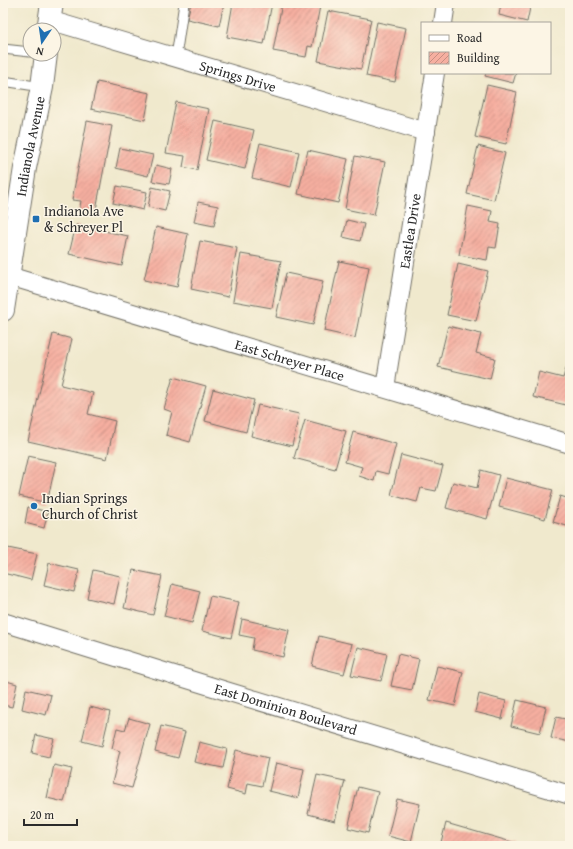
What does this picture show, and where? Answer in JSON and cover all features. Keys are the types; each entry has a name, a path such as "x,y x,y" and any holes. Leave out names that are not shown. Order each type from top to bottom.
{"main road":[{"name":"Indianola Avenue","path":"3,310 25,168 42,87 45,62"}],"street":[{"path":"443,22 446,3"},
{"name":"Springs Drive","path":"50,18 426,132"},
{"name":"Eastlea Drive","path":"385,388 435,74"},
{"name":"East Schreyer Place","path":"9,276 570,444"},
{"name":"East Dominion Boulevard","path":"3,622 570,795"}],"lane":[{"path":"176,57 184,3"},
{"path":"3,49 22,51"},
{"path":"3,81 42,87"}],"building":[{"path":"191,3 224,3 219,26 187,19"},
{"path":"233,3 272,3 264,44 227,37"},
{"path":"282,3 307,3 320,6 312,47 308,46 306,57 273,51"},
{"path":"501,3 531,3 527,22 499,15"},
{"path":"328,11 371,19 361,69 318,61"},
{"path":"377,22 406,28 395,82 366,76"},
{"path":"486,74 516,74 513,83 485,76"},
{"path":"97,82 150,93 145,120 91,109"},
{"path":"487,85 517,92 506,144 475,137"},
{"path":"176,102 209,109 197,170 183,167 185,156 166,153"},
{"path":"87,121 112,126 95,215 79,212 81,201 72,200"},
{"path":"215,121 254,130 245,169 206,160"},
{"path":"260,143 299,152 291,187 252,178"},
{"path":"478,146 505,153 494,200 467,194"},
{"path":"120,148 153,155 148,176 116,168"},
{"path":"308,150 348,159 338,203 298,194"},
{"path":"355,156 385,162 374,215 345,209"},
{"path":"156,165 172,169 169,184 152,181"},
{"path":"117,186 147,192 143,210 113,203"},
{"path":"152,187 170,191 165,211 148,207"},
{"path":"198,202 218,206 214,226 194,222"},
{"path":"468,206 492,211 490,222 500,224 496,248 489,247 487,260 459,255"},
{"path":"347,220 364,224 360,241 343,237"},
{"path":"76,225 128,236 122,266 69,254"},
{"path":"156,227 188,234 177,287 144,280"},
{"path":"200,241 237,248 228,297 191,289"},
{"path":"241,254 281,261 272,308 233,301"},
{"path":"339,261 369,267 355,338 324,331"},
{"path":"458,264 488,271 476,321 447,315"},
{"path":"286,273 323,281 313,325 276,317"},
{"path":"448,326 481,334 476,353 495,358 490,379 438,367"},
{"path":"53,334 72,339 61,385 93,393 88,414 115,421 107,459 28,441"},
{"path":"569,344 570,354 568,354"},
{"path":"567,365 570,366 570,406 533,397 539,372 563,378"},
{"path":"173,377 206,386 190,442 166,435 172,412 164,409"},
{"path":"213,389 254,400 246,432 205,421"},
{"path":"258,405 299,414 292,446 251,436"},
{"path":"305,420 346,431 335,469 294,458"},
{"path":"353,432 396,444 388,474 376,471 374,481 359,476 362,467 345,462"},
{"path":"401,455 443,466 436,491 421,488 417,502 391,495"},
{"path":"28,456 56,462 47,503 19,496"},
{"path":"481,470 499,475 487,519 446,508 453,482 477,488"},
{"path":"506,478 553,490 545,519 499,507"},
{"path":"560,496 570,499 570,527 553,522"},
{"path":"28,507 48,512 44,528 25,523"},
{"path":"3,547 37,554 31,580 3,573"},
{"path":"49,563 79,570 74,592 44,585"},
{"path":"93,570 120,576 114,604 87,598"},
{"path":"133,570 162,576 153,615 124,608"},
{"path":"172,584 200,591 192,623 164,616"},
{"path":"210,596 239,602 231,638 202,631"},
{"path":"242,619 289,630 283,657 252,650 254,638 239,635"},
{"path":"319,636 352,644 344,674 312,666"},
{"path":"358,647 387,654 381,681 351,675"},
{"path":"398,654 419,659 412,690 391,686"},
{"path":"437,666 463,672 455,706 429,700"},
{"path":"3,680 17,684 12,707 3,705"},
{"path":"26,689 51,695 46,715 22,709"},
{"path":"479,694 506,701 502,719 475,712"},
{"path":"517,700 546,707 540,733 511,726"},
{"path":"90,707 110,712 102,746 82,741"},
{"path":"556,717 570,720 570,742 551,738"},
{"path":"129,718 150,724 132,788 112,783 120,751 112,748 117,728 125,730"},
{"path":"161,726 185,732 178,758 155,752"},
{"path":"36,735 54,739 49,757 32,753"},
{"path":"199,742 227,749 223,768 194,762"},
{"path":"236,750 268,758 262,786 248,783 246,794 227,789"},
{"path":"276,763 304,769 298,798 269,791"},
{"path":"54,765 72,769 64,802 47,798"},
{"path":"317,775 345,781 335,821 308,814"},
{"path":"358,787 378,792 368,833 348,828"},
{"path":"397,799 420,804 411,842 388,836"},
{"path":"446,823 515,843 514,846 440,846"}],"place":[{"name":"Indianola Ave & Schreyer Pl","path":"36,219"},
{"name":"Indian Springs Church of Christ","path":"34,506"}]}
